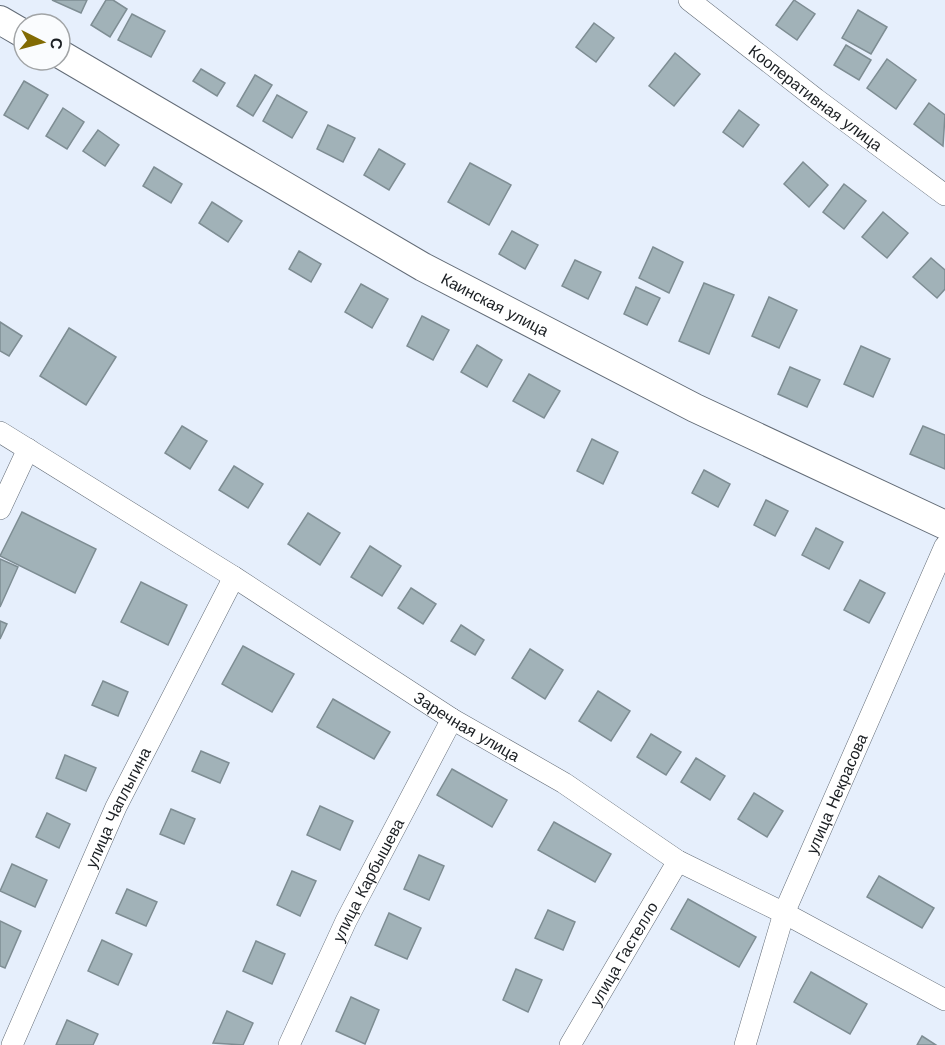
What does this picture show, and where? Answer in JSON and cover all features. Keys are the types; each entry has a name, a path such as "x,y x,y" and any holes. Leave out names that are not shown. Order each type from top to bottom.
{"main road":[{"name":"Каинская улица","path":"72,61 423,267 695,408 945,525"}],"street":[{"name":"Кооперативная улица","path":"689,0 945,195"},
{"name":"Заречная улица","path":"0,432 234,577 452,719 564,783 678,861 784,913 945,1000"},
{"path":"0,509 28,449"},
{"name":"улица Некрасова","path":"745,1045 784,913 945,546"},
{"name":"улица Чаплыгина","path":"12,1045 116,807 234,577"},
{"name":"улица Карбышева","path":"289,1045 346,921 452,719"},
{"name":"улица Гастелло","path":"570,1045 678,861"}],"building":[{"path":"52,0 87,0 81,13"},
{"path":"106,0 113,0 127,9 110,37 91,25"},
{"path":"794,0 815,14 797,40 776,25"},
{"path":"858,10 887,27 871,54 842,38"},
{"path":"132,14 165,31 151,57 118,40"},
{"path":"594,23 614,38 596,62 576,47"},
{"path":"846,45 871,60 859,80 834,65"},
{"path":"675,53 700,74 674,106 649,86"},
{"path":"887,59 916,80 896,109 867,88"},
{"path":"201,69 225,83 217,96 193,81"},
{"path":"255,75 272,85 253,116 237,106"},
{"path":"24,81 48,95 28,129 4,115"},
{"path":"277,95 307,112 292,138 263,121"},
{"path":"929,103 945,115 943,146 914,124"},
{"path":"63,108 84,122 67,149 46,136"},
{"path":"739,110 759,125 743,147 723,132"},
{"path":"328,125 355,138 343,162 317,149"},
{"path":"98,130 119,145 105,166 83,151"},
{"path":"379,149 405,164 389,190 364,175"},
{"path":"803,162 828,185 809,207 784,184"},
{"path":"470,163 511,185 489,225 448,202"},
{"path":"154,167 182,184 171,203 143,186"},
{"path":"844,184 866,201 844,229 823,212"},
{"path":"212,202 242,221 228,242 199,223"},
{"path":"883,212 908,233 887,258 862,237"},
{"path":"512,231 538,245 525,269 499,254"},
{"path":"653,247 683,262 669,293 639,278"},
{"path":"299,251 321,264 311,282 289,269"},
{"path":"931,258 945,270 945,289 937,298 913,277"},
{"path":"575,260 601,272 588,299 562,286"},
{"path":"704,283 734,295 709,354 679,341"},
{"path":"361,284 388,299 372,328 345,312"},
{"path":"636,287 660,298 647,325 624,314"},
{"path":"769,297 797,310 779,348 752,336"},
{"path":"422,316 449,330 433,360 407,346"},
{"path":"0,322 22,336 9,356 0,351"},
{"path":"69,328 116,357 86,405 40,376"},
{"path":"477,345 502,360 487,387 461,372"},
{"path":"861,346 890,359 873,397 844,384"},
{"path":"790,367 820,380 807,407 778,394"},
{"path":"529,374 560,391 544,418 513,401"},
{"path":"182,426 207,441 190,469 165,453"},
{"path":"923,426 945,435 945,469 910,454"},
{"path":"592,439 618,452 603,484 577,471"},
{"path":"234,466 263,484 248,508 219,490"},
{"path":"704,470 730,484 718,507 692,493"},
{"path":"766,500 788,511 775,536 754,525"},
{"path":"22,512 96,549 75,593 0,556"},
{"path":"308,513 340,533 320,565 288,544"},
{"path":"816,528 843,542 829,569 802,555"},
{"path":"370,546 401,566 382,596 351,577"},
{"path":"0,559 18,567 0,607"},
{"path":"860,580 885,593 869,623 844,610"},
{"path":"141,582 187,605 168,645 121,622"},
{"path":"411,588 436,604 423,624 398,608"},
{"path":"0,621 7,624 0,639"},
{"path":"461,625 484,640 475,655 451,641"},
{"path":"243,646 294,674 272,712 222,684"},
{"path":"530,649 563,670 545,699 512,678"},
{"path":"103,681 128,692 118,716 92,705"},
{"path":"598,691 630,711 611,741 579,721"},
{"path":"333,699 390,732 374,759 317,727"},
{"path":"651,734 681,752 666,775 637,757"},
{"path":"201,751 229,763 220,783 192,771"},
{"path":"65,755 96,768 86,791 56,778"},
{"path":"696,758 725,776 710,800 681,782"},
{"path":"452,769 507,800 492,827 437,795"},
{"path":"754,793 783,811 767,837 738,819"},
{"path":"320,806 353,821 340,850 307,835"},
{"path":"171,809 195,819 184,844 160,834"},
{"path":"47,813 70,824 59,848 36,837"},
{"path":"554,822 611,854 595,882 538,850"},
{"path":"419,855 444,866 429,900 404,889"},
{"path":"12,864 47,880 35,907 0,891"},
{"path":"292,871 316,881 300,916 277,905"},
{"path":"879,876 934,908 922,928 867,897"},
{"path":"127,889 157,902 146,926 116,913"},
{"path":"688,899 756,937 739,967 671,929"},
{"path":"548,910 575,922 563,950 535,938"},
{"path":"389,913 421,928 407,959 375,945"},
{"path":"0,921 21,931 5,968 0,966"},
{"path":"102,940 132,954 118,985 88,971"},
{"path":"256,941 285,954 272,984 243,971"},
{"path":"516,969 542,980 528,1012 503,1000"},
{"path":"811,972 867,1004 850,1034 794,1002"},
{"path":"351,997 379,1010 365,1044 336,1031"},
{"path":"227,1011 253,1023 243,1045 213,1043"},
{"path":"67,1020 98,1034 93,1045 56,1045"},
{"path":"922,1036 936,1045 917,1045"}]}
